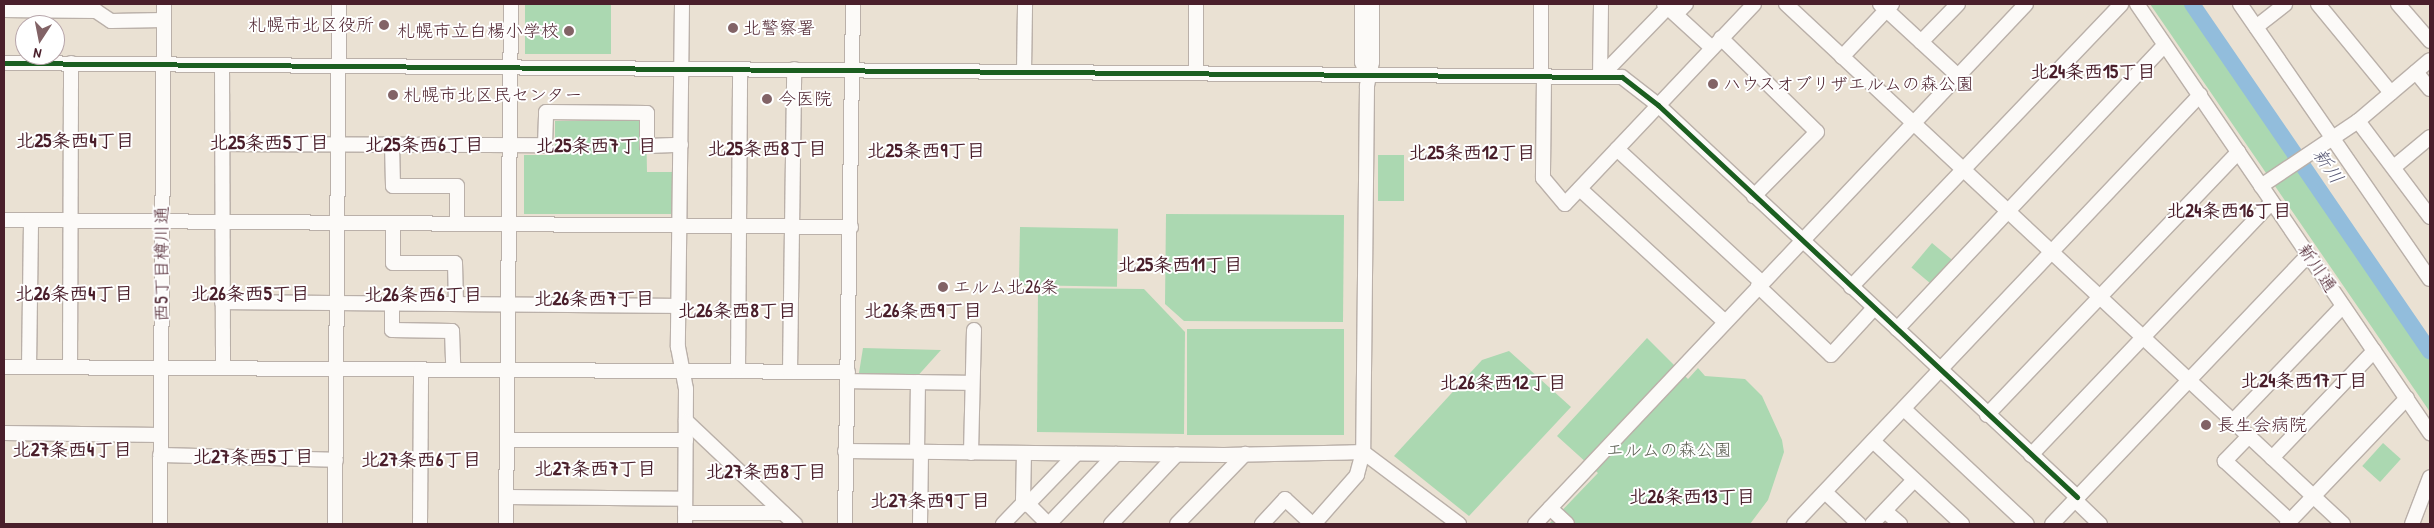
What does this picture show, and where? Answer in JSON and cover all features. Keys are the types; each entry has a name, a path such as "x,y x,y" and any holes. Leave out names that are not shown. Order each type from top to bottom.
{"street":[{"name":"西5丁目樽川通","path":"160,524 164,4"},
{"path":"335,524 340,4"},
{"path":"506,524 511,4"},
{"path":"682,4 678,347 682,370 686,421 685,519 783,513"},
{"path":"845,524 845,451 852,227 853,4"},
{"path":"1024,72 1025,4"},
{"path":"1196,4 1196,73"},
{"path":"1362,4 1362,62 1367,75"},
{"path":"1262,524 1286,499 1313,524 1357,475 1363,452 1367,75 1372,62 1372,4"},
{"path":"1542,4 1542,178 1565,204 1754,4"},
{"path":"1600,77 1601,4"},
{"path":"1600,77 1669,8 1686,4"},
{"path":"1786,4 2343,524"},
{"path":"1921,42 1958,4"},
{"path":"1851,287 2120,4"},
{"name":"新川通","path":"2137,4 2430,433"},
{"path":"2240,4 2430,279"},
{"path":"2256,27 2285,4"},
{"path":"2318,4 2391,93"},
{"path":"2398,4 2430,41"},
{"path":"1535,524 1724,321 1958,75 2021,5"},
{"path":"1842,56 1886,6 1921,42 1958,75"},
{"path":"1669,8 1717,43 1817,132 1754,196"},
{"path":"4,10 96,11 111,21 164,20"},
{"path":"1897,329 2165,45"},
{"path":"2261,186 2358,121 2430,60"},
{"path":"4,63 1600,77 1629,80 1658,105 2031,455 2100,524"},
{"path":"70,367 72,63"},
{"path":"222,65 223,367"},
{"path":"738,371 740,69"},
{"path":"790,372 794,70"},
{"path":"2416,72 2430,89"},
{"path":"1794,524 2200,95"},
{"path":"222,144 546,145 546,112 647,113 647,146 681,145"},
{"path":"2358,121 2430,217"},
{"path":"2394,167 2430,137"},
{"path":"392,144 393,186 457,186 457,224"},
{"path":"1617,149 1831,355 1874,308"},
{"path":"1987,415 2238,152"},
{"path":"1580,189 1724,321"},
{"path":"2031,455 2142,336 2272,202"},
{"path":"4,220 852,227"},
{"path":"29,367 31,220"},
{"path":"393,223 393,263 455,263 456,304"},
{"path":"2052,524 2308,254"},
{"path":"222,302 679,306"},
{"path":"392,304 392,330 452,331 453,369"},
{"path":"2233,421 2343,306"},
{"path":"970,453 974,330"},
{"path":"2272,458 2374,352"},
{"path":"4,367 161,366 682,370 790,372 918,382 972,383"},
{"path":"420,524 421,369"},
{"path":"918,382 920,524"},
{"path":"2249,436 2225,462 2289,523 2407,398"},
{"path":"1904,409 2027,524"},
{"path":"686,421 796,524"},
{"path":"4,433 160,435"},
{"path":"507,440 686,440"},
{"path":"1873,441 1962,524"},
{"path":"845,451 1076,454 1363,452 1460,524"},
{"path":"1024,453 1026,503 1049,524 1116,454"},
{"path":"1003,524 1076,454"},
{"path":"1111,524 1177,454"},
{"path":"1177,524 1244,454"},
{"path":"160,456 336,460"},
{"path":"2412,524 2430,477"},
{"path":"1872,524 1914,480"},
{"path":"1825,492 1859,524"},
{"path":"507,497 685,499"},
{"path":"1550,508 1566,524"},
{"path":"1886,511 1900,524"}],"green space":[{"name":"札幌市立白楊小学校","path":"525,4 611,4 611,54 525,54"},
{"path":"2150,4 2187,4 2236,75 2430,360 2430,412"},
{"path":"555,121 646,121 647,172 673,172 673,214 524,214 524,155 555,155"},
{"path":"1378,155 1404,155 1404,201 1378,201"},
{"path":"1166,214 1344,215 1343,322 1184,321 1165,304"},
{"path":"1020,227 1118,229 1117,287 1019,285"},
{"path":"1932,243 1955,262 1934,287 1911,268"},
{"path":"1038,288 1144,289 1185,332 1184,434 1037,432"},
{"path":"1187,329 1344,329 1344,435 1187,435"},
{"name":"エルムの森公園","path":"1647,338 1688,379 1698,368 1705,376 1745,379 1762,396 1782,440 1784,452 1768,500 1750,524 1549,524 1598,473 1557,436"},
{"path":"863,348 941,350 914,380 858,379"},
{"path":"1509,351 1571,407 1469,516 1394,456 1482,360"},
{"path":"2383,443 2401,459 2380,482 2362,466"}],"waterway":[{"name":"新川","path":"2192,4 2430,351"}],"cycle path":[{"path":"4,63 1622,77 1658,105 2077,497"}],"place":[{"name":"札幌市北区役所","path":"384,25"},
{"name":"北警察署","path":"733,28"},
{"name":"札幌市立白楊小学校","path":"569,31"},
{"name":"ハウスオブリザエルムの森公園","path":"1713,84"},
{"name":"札幌市北区民センター","path":"393,95"},
{"name":"今医院","path":"767,99"},
{"name":"エルム北26条","path":"943,287"},
{"name":"長生会病院","path":"2206,425"}],"district":[{"name":"北24条西15丁目","path":"2093,72"},
{"name":"北25条西4丁目","path":"75,141"},
{"name":"北25条西5丁目","path":"269,143"},
{"name":"北25条西6丁目","path":"424,145"},
{"name":"北25条西7丁目","path":"596,146"},
{"name":"北25条西8丁目","path":"767,149"},
{"name":"北25条西9丁目","path":"926,151"},
{"name":"北25条西12丁目","path":"1472,153"},
{"name":"北24条西16丁目","path":"2229,211"},
{"name":"北25条西11丁目","path":"1180,265"},
{"name":"北26条西4丁目","path":"74,294"},
{"name":"北26条西5丁目","path":"250,294"},
{"name":"北26条西6丁目","path":"423,295"},
{"name":"北26条西7丁目","path":"594,299"},
{"name":"北26条西8丁目","path":"737,311"},
{"name":"北26条西9丁目","path":"923,311"},
{"name":"北24条西17丁目","path":"2304,381"},
{"name":"北26条西12丁目","path":"1503,383"},
{"name":"北27条西4丁目","path":"72,450"},
{"name":"北27条西5丁目","path":"253,457"},
{"name":"北27条西6丁目","path":"421,460"},
{"name":"北27条西7丁目","path":"595,469"},
{"name":"北27条西8丁目","path":"766,472"},
{"name":"北26条西13丁目","path":"1692,497"},
{"name":"北27条西9丁目","path":"930,501"}]}
